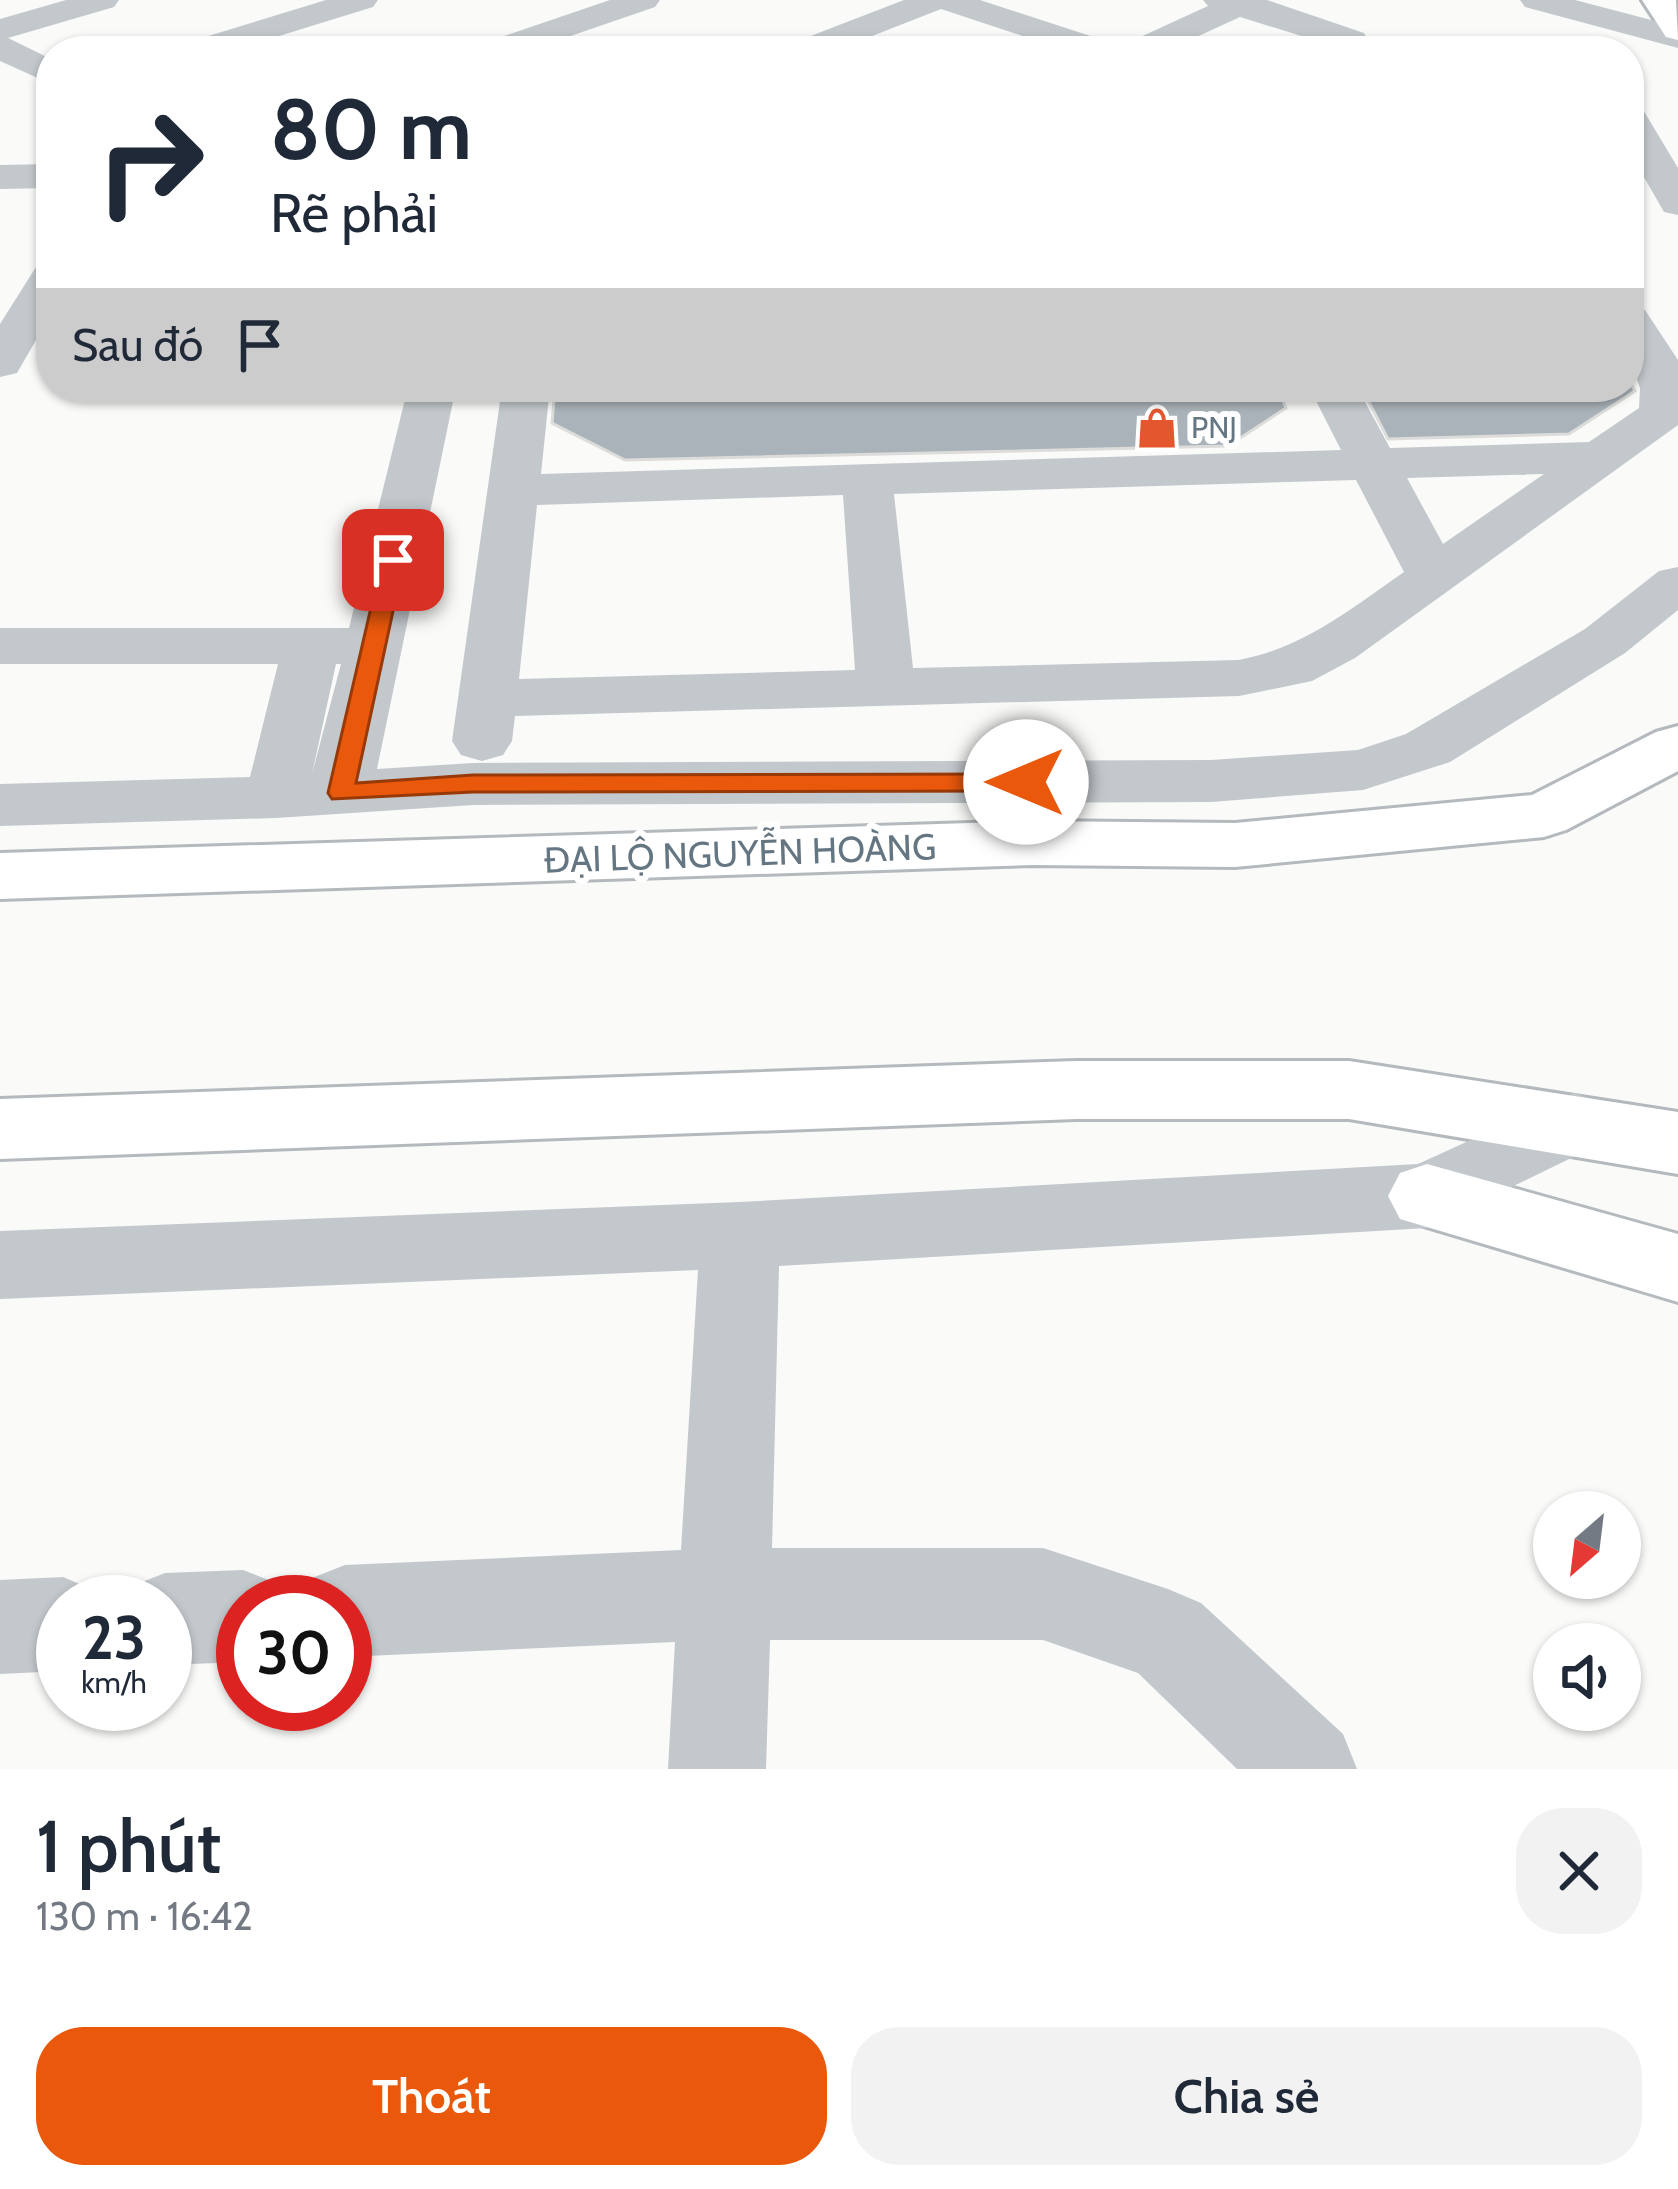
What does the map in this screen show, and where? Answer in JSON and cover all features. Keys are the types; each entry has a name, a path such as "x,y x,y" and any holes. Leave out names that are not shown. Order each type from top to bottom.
{"main road":[{"path":"1659,0 1678,34"},
{"name":"ĐẠI LỘ NGUYỄN HOÀNG","path":"0,876 1033,843 1235,845 1544,815 1678,746"},
{"path":"0,1129 1146,1089 1348,1090 1678,1143"},
{"path":"1427,1196 1678,1268"}],"street":[{"path":"0,9 30,0"},
{"path":"0,30 102,0"},
{"path":"243,36 361,0"},
{"path":"538,36 643,0"},
{"path":"841,36 934,0"},
{"path":"946,0 1057,36"},
{"path":"1168,36 1236,2 1340,36"},
{"path":"1556,3 1678,34"},
{"path":"1556,3 1581,36"},
{"path":"518,7 593,36"},
{"path":"0,47 36,65"},
{"path":"0,88 36,87"},
{"path":"0,177 36,176"},
{"path":"0,363 36,302"},
{"path":"490,698 1239,678 1291,668 1335,646 1662,414 1667,394 1664,376 1644,344"},
{"path":"341,793 429,402"},
{"path":"473,784 490,698 524,402"},
{"path":"1341,402 1433,576"},
{"path":"514,490 1601,457"},
{"path":"867,479 886,687"},
{"name":"ĐẠI LỘ NGUYỄN HOÀNG","path":"0,805 473,784 1210,782 1363,770 1428,748 1605,641 1678,583"},
{"path":"0,646 374,646"},
{"path":"276,796 311,647"},
{"path":"1210,782 1235,845"},
{"path":"0,1265 740,1235 1427,1196 1574,1123"},
{"path":"717,1769 740,1235"},
{"path":"372,1610 724,1594 1043,1594 1168,1636 1308,1769"},
{"path":"0,1627 36,1625"}],"building":[{"path":"554,402 1283,402 1286,408 1228,446 625,460 552,423"},
{"path":"1369,402 1618,402 1569,434 1388,439"}],"place":[{"name":"PNJ","path":"1157,428"}],"route":[{"path":"393,560 341,793 473,784 1026,782"}]}
